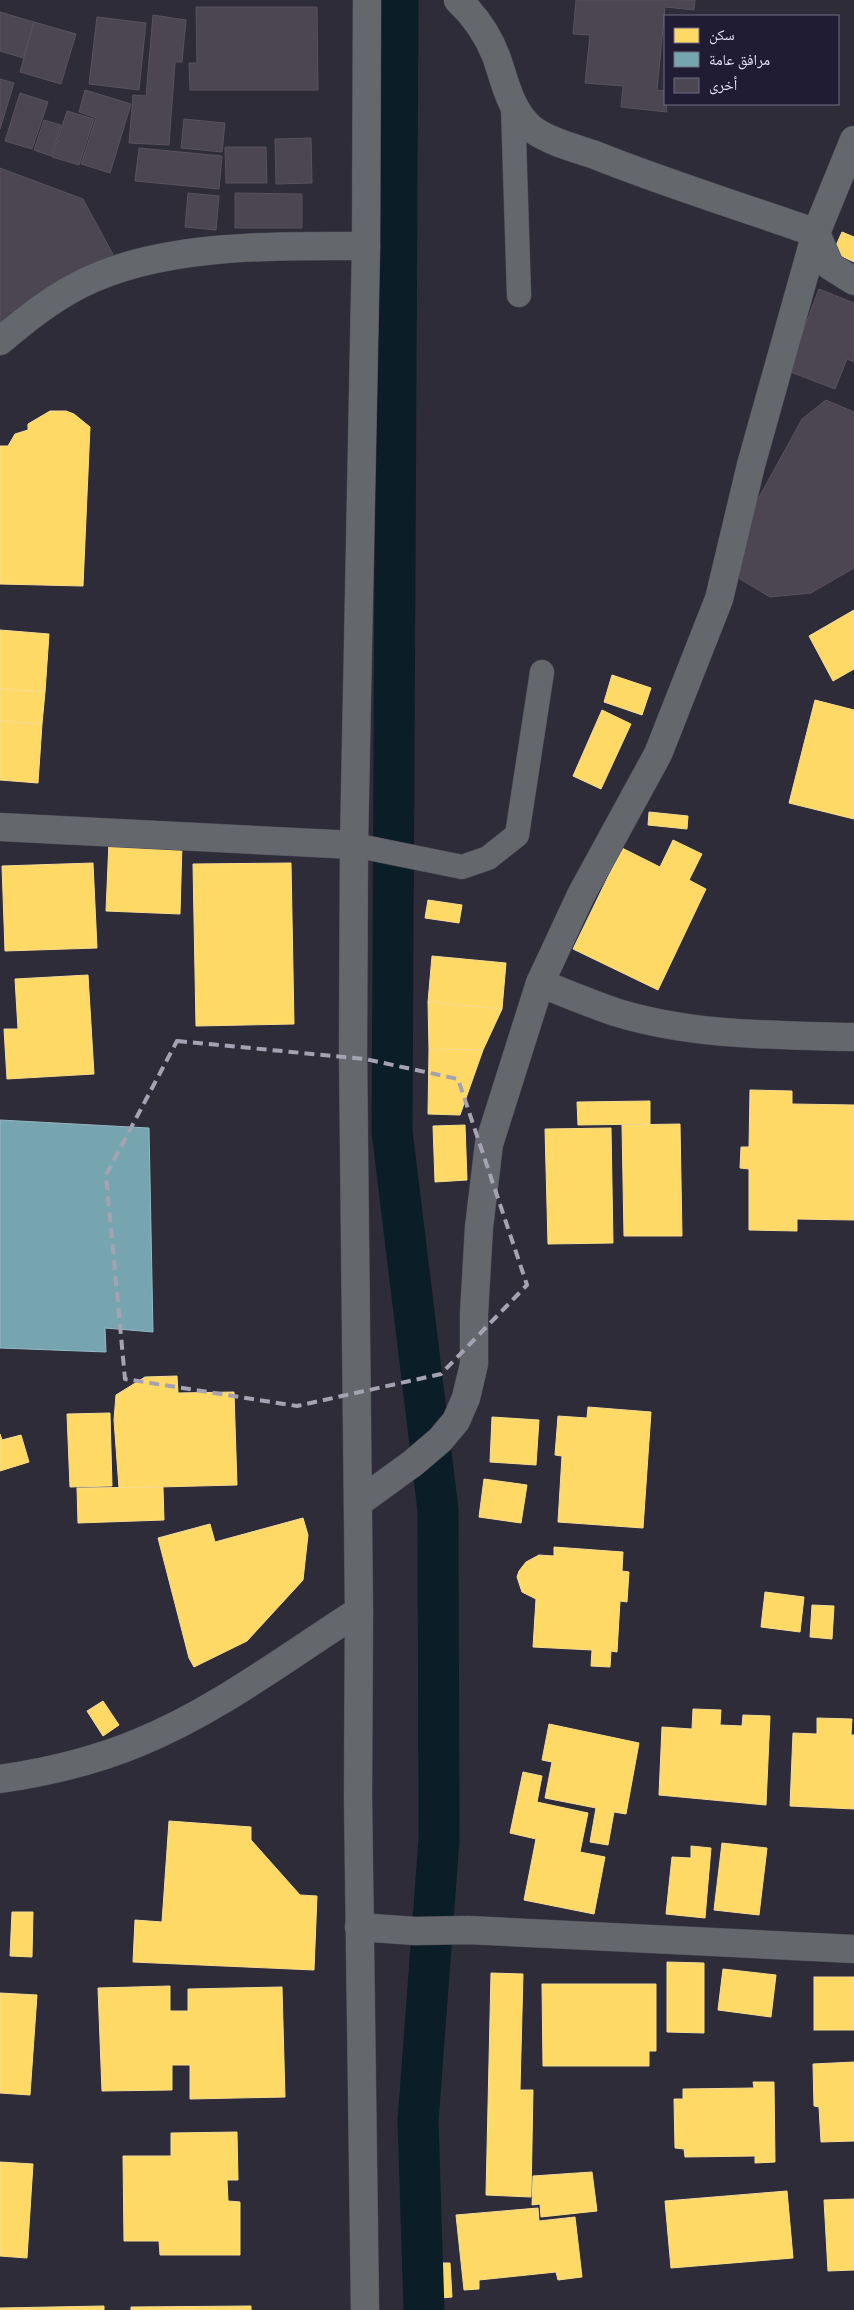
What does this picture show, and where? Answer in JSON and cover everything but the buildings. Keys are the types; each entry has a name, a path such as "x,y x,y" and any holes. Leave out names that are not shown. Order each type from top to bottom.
{"street":[{"path":"365,2310 359,1927 359,1611 353,1061 354,845 366,246 367,0"},
{"path":"458,0 473,13 485,32 495,54 513,106 532,128 553,140 622,166 816,233 830,266 854,280"},
{"path":"358,1503 413,1463 440,1440 456,1421 466,1398 474,1364 474,1314 479,1226 489,1144 540,983 581,894 658,754 719,599 751,466 816,233 854,140"},
{"path":"0,341 32,314 80,284 132,264 182,254 276,246 366,246"},
{"path":"0,828 354,845"},
{"path":"540,983 616,1012 675,1025 743,1034 854,1036"},
{"path":"0,1779 44,1772 140,1742 187,1719 233,1692 359,1611"},
{"path":"359,1927 415,1931 468,1930 854,1949"}],"lane":[{"path":"513,106 519,295"},
{"path":"354,845 462,867 488,858 517,835 542,672"}],"highlighted area":[{"path":"177,1041 365,1059 458,1079 527,1285 441,1374 297,1406 125,1379 106,1175"}],"waterway":[{"path":"398,0 392,1131 438,1510 439,1840 418,2121 424,2310"}]}
